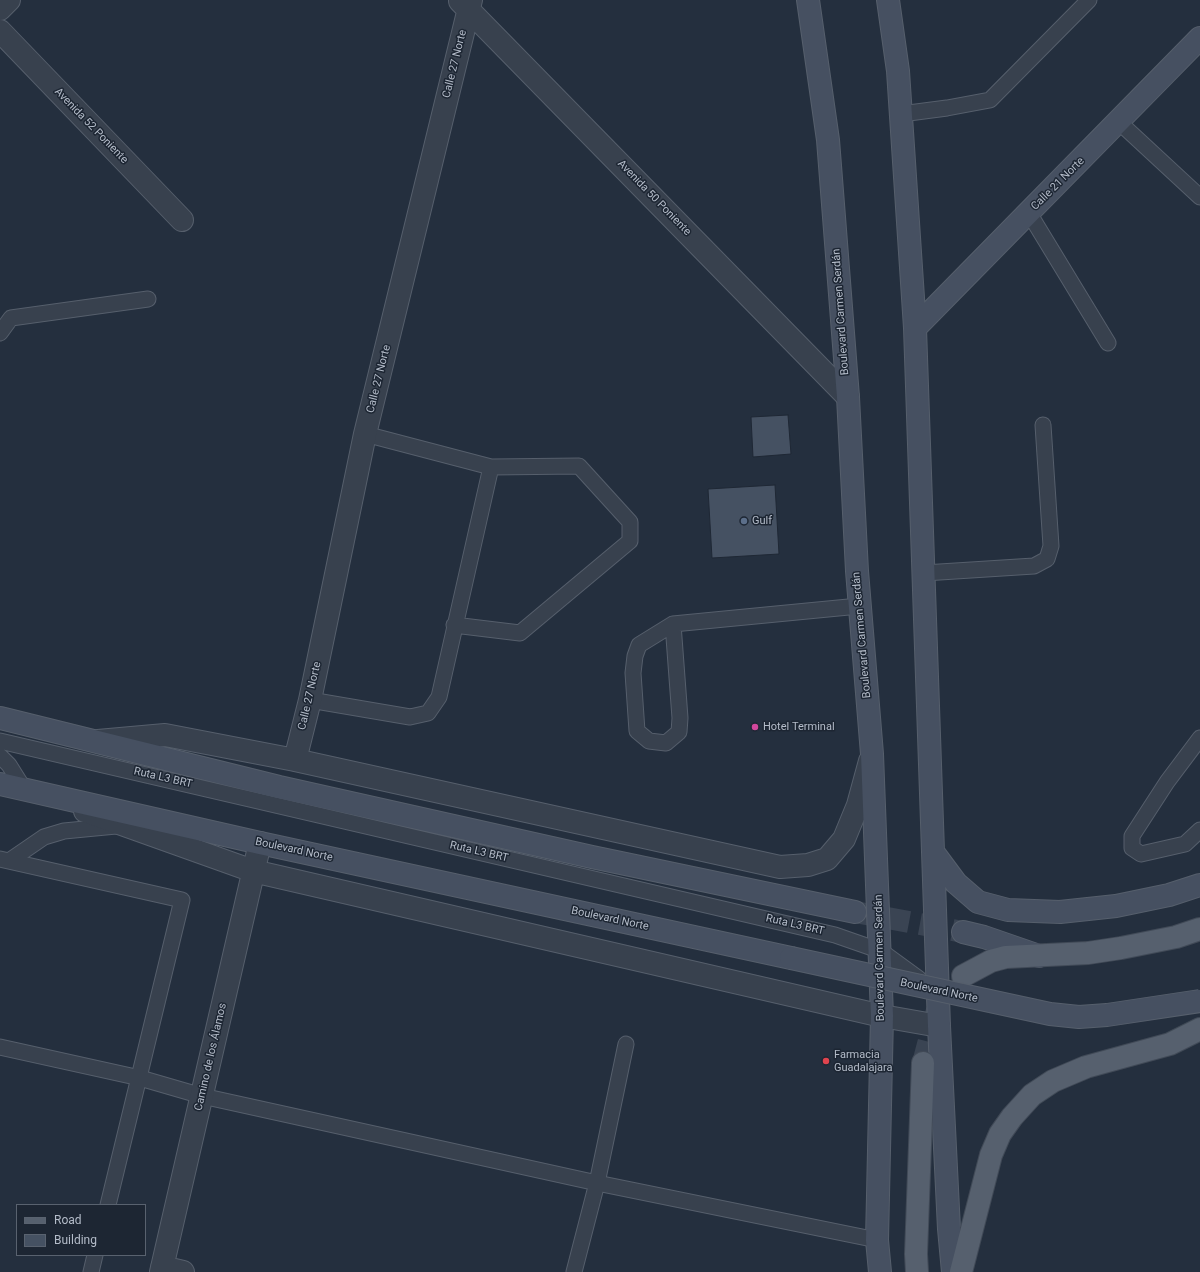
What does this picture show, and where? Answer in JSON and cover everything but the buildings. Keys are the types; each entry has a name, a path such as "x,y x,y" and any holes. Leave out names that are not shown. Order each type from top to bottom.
{"main road":[{"name":"Boulevard Carmen Serdán","path":"808,0 828,140 848,397 860,606 872,754 881,951 882,1016 877,1240 880,1272"},
{"path":"888,0 898,72 915,328 939,1026 949,1229 953,1272"},
{"name":"Calle 21 Norte","path":"915,328 1200,38"},
{"path":"0,718 286,789 592,857 854,912"},
{"name":"Boulevard Norte","path":"0,784 24,788 260,842 1050,1014 1080,1017 1108,1015 1200,1002"},
{"path":"933,852 956,883 978,902 1008,910 1060,912 1116,906 1169,895 1200,885"},
{"path":"963,976 991,960 1022,955 1039,956 1121,948 1176,937 1200,929"},
{"path":"963,932 984,937 1039,956"},
{"path":"961,1272 991,1155 1000,1134 1012,1116 1032,1095 1053,1081 1086,1067 1170,1044 1200,1029"},
{"path":"917,1272 916,1254 923,1063"}],"street":[{"path":"0,9 9,0"},
{"name":"Avenida 50 Poniente","path":"466,3 848,397"},
{"name":"Calle 27 Norte","path":"295,760 310,700 365,434 466,3"},
{"name":"Avenida 52 Poniente","path":"0,31 182,220"},
{"path":"97,741 165,735 295,760 780,867 808,866 827,859 844,839 858,805 872,754"},
{"name":"Boulevard Norte","path":"24,788 253,871 882,1016 939,1026"},
{"name":"Camino de los Álamos","path":"162,1270 260,842"},
{"path":"162,1270 183,1272"}],"lane":[{"path":"901,114 947,108 990,100 1089,0"},
{"path":"1119,122 1200,197"},
{"path":"1029,213 1108,343"},
{"path":"0,333 11,318 148,299"},
{"path":"924,573 1034,566 1047,559 1051,546 1043,425"},
{"path":"365,434 491,467 579,466 630,522 630,541 520,633 454,625"},
{"path":"310,700 410,717 428,713 439,697 454,625 491,467"},
{"path":"674,624 680,718 679,732 666,743 649,740 637,731 633,673 635,656 639,645 674,624 860,606"},
{"path":"1200,738 1167,782 1132,836 1132,848 1141,854 1184,844 1200,830"},
{"name":"Ruta L3 BRT","path":"0,741 835,935 881,951 918,978 939,1001"},
{"path":"0,756 8,764 24,788"},
{"path":"5,860 44,837 64,831 92,827 125,825 147,816"},
{"path":"5,860 182,900 108,1204"},
{"path":"574,1272 597,1182 626,1044"},
{"path":"0,1048 140,1078 202,1096 597,1182 877,1240"},
{"path":"91,1272 95,1256"}],"tunnel":[{"path":"855,912 963,932"},
{"path":"923,1063 937,1010"}],"place":[{"name":"Gulf","path":"744,521"},
{"name":"Hotel Terminal","path":"755,727"},
{"name":"Farmacia Guadalajara","path":"826,1061"}]}
